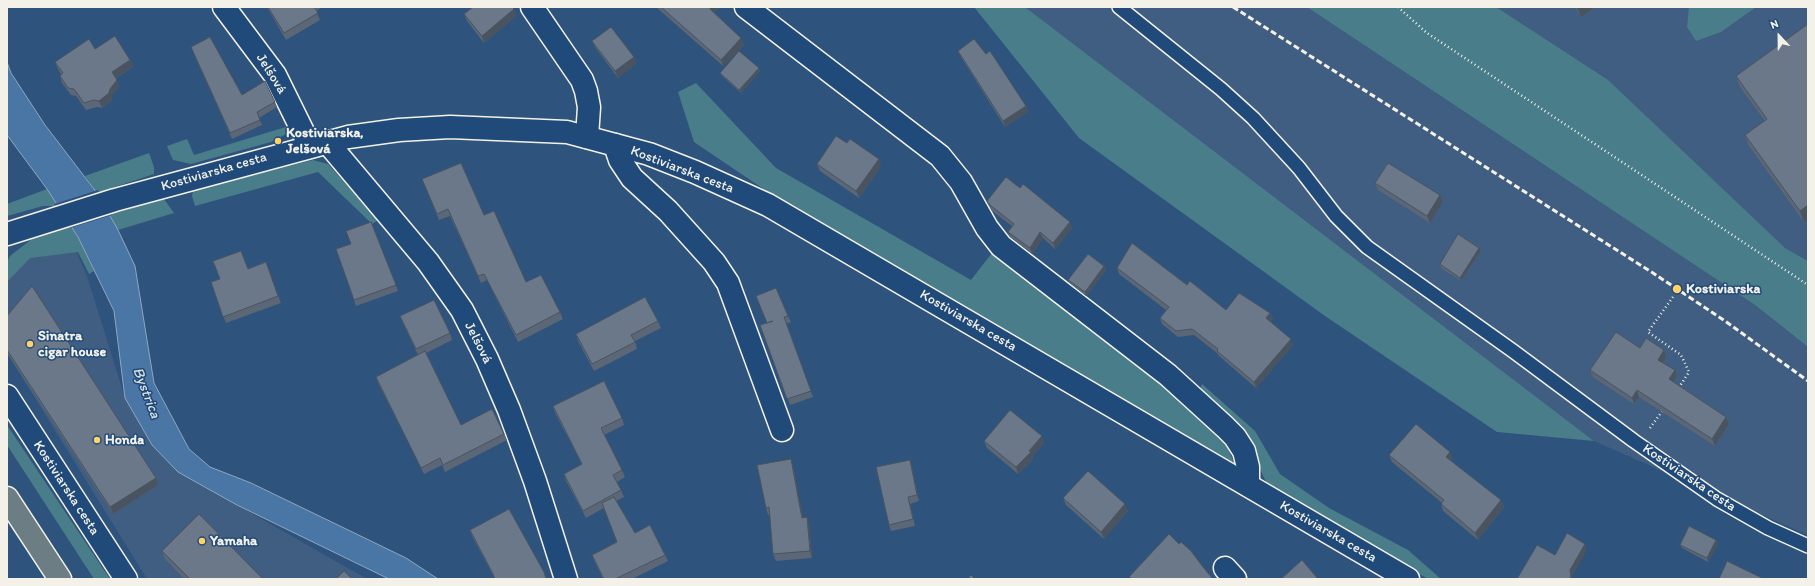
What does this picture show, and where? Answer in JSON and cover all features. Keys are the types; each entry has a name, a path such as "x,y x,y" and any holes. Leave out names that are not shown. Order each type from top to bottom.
{"main road":[{"path":"7,498 60,579"}],"street":[{"name":"Jelšová","path":"224,7 274,74 318,144 428,262 462,310 487,359 509,410 535,481 566,579"},
{"path":"532,7 582,80 589,107 587,137"},
{"path":"746,7 940,156 961,182 987,228 1001,246 1168,375 1225,426 1235,437 1244,451 1248,467 1248,485"},
{"name":"Kostiviarska cesta","path":"7,234 115,200 348,137 400,130 450,127 567,132 649,154 696,172 768,205 1408,579"},
{"path":"615,145 620,160 632,178 668,211 714,262 728,283 782,430"},
{"name":"Kostiviarska cesta","path":"7,396 126,579"}],"lane":[{"name":"Kostiviarska cesta","path":"1119,7 1221,89 1253,118 1299,168 1336,216 1367,247 1578,398 1639,445 1717,499 1768,528 1808,546"}],"path":[{"path":"1398,7 1427,33 1808,285"},
{"path":"1673,297 1648,332 1681,355 1690,372 1677,390"},
{"path":"1639,445 1664,409"}],"shaded area":[{"path":"1025,7 1307,7 1755,305 1808,347 1808,535 1594,441"},
{"path":"1496,7 1808,7 1808,261 1785,248"},
{"path":"66,228 87,276 125,398 151,444 179,472 367,579 147,579 7,353 7,267"}],"green space":[{"path":"974,7 1025,7 1594,441 1497,432 1325,316 1079,138"},
{"path":"1307,7 1496,7 1608,80 1785,248 1808,261 1808,347 1755,305"},
{"path":"1689,7 1756,7 1721,32 1696,41 1687,27"},
{"path":"696,83 776,168 971,280 992,253 1178,396 1227,445 1235,466 956,302 811,221 694,142 678,92"},
{"path":"289,126 286,134 271,142 191,164 173,160 167,146 187,139 194,155"},
{"path":"149,153 154,167 154,174 97,193 85,176"},
{"path":"313,160 328,164 378,220 372,224 318,172 195,206 192,196 193,190"},
{"path":"47,189 58,206 43,206 7,216 7,204"},
{"path":"164,199 174,213 118,230 109,214"},
{"path":"70,224 78,237 94,271 89,274 78,252 30,258 7,282 7,262 10,256 33,238"},
{"path":"1202,384 1255,431 1280,474 1329,508 1408,550 1441,579 1428,579 1268,486 1245,438 1199,391"},
{"path":"7,425 110,579 94,579 7,445"}],"water":[{"name":"Bystrica","path":"7,62 11,73 45,125 97,193 118,230 135,266 154,383 189,449 210,467 251,483 406,558 438,579 389,579 237,505 178,472 152,445 125,398 114,311 78,237 47,189 7,135"}],"pier":[{"path":"98,190 112,215 70,228 54,204"}],"building":[{"path":"268,7 314,7 318,13 284,33"},
{"path":"473,7 512,7 514,9 482,36 464,14"},
{"path":"661,7 711,7 710,9 741,38 721,60"},
{"path":"1808,24 1808,205 1800,211 1745,135 1767,119 1736,76"},
{"path":"611,27 634,57 615,71 592,41"},
{"path":"115,36 130,60 112,72 117,80 110,89 109,93 99,101 94,100 84,103 74,89 68,88 60,76 63,73 55,62 89,39 95,49"},
{"path":"210,37 242,95 265,81 275,102 257,112 260,120 230,133 191,47"},
{"path":"974,39 986,54 990,51 1026,106 1003,121 958,51"},
{"path":"739,51 759,68 739,90 720,73"},
{"path":"836,136 847,143 850,139 879,159 856,191 817,164"},
{"path":"461,163 484,215 494,211 526,282 541,275 560,312 516,335 484,274 478,276 448,209 437,214 422,179"},
{"path":"1388,163 1440,195 1427,216 1375,183"},
{"path":"1006,177 1020,188 1023,184 1070,222 1053,243 1040,232 1030,248 1008,232 1014,224 987,201"},
{"path":"371,222 396,285 354,300 336,249 351,244 346,231"},
{"path":"1458,234 1479,248 1460,278 1440,264"},
{"path":"1132,243 1187,285 1190,281 1226,310 1239,293 1270,313 1266,318 1291,339 1254,382 1217,351 1218,349 1192,329 1176,331 1160,318 1169,307 1117,268"},
{"path":"241,251 248,269 266,262 278,296 223,317 211,282 220,279 213,261"},
{"path":"1088,254 1104,266 1085,292 1068,280"},
{"path":"32,286 156,478 110,507 7,350 7,316"},
{"path":"776,288 788,316 784,317 811,391 787,399 760,325 767,323 756,296"},
{"path":"645,297 658,321 631,335 635,342 592,364 576,334"},
{"path":"434,300 450,333 416,349 400,316"},
{"path":"1616,332 1640,348 1646,338 1664,350 1658,360 1675,370 1669,379 1726,417 1712,439 1637,390 1632,398 1590,370"},
{"path":"425,351 461,425 492,409 504,434 443,465 440,458 421,468 376,377"},
{"path":"604,381 622,418 601,428 622,470 613,475 621,490 583,511 564,474 582,464 553,406"},
{"path":"1010,410 1042,436 1029,451 1031,452 1016,467 984,441"},
{"path":"1416,424 1450,452 1446,457 1501,500 1475,533 1441,504 1444,500 1389,455"},
{"path":"791,459 802,518 807,517 810,551 773,554 769,507 766,508 757,465"},
{"path":"910,460 917,495 908,497 913,519 889,525 876,467"},
{"path":"1088,471 1125,504 1101,532 1063,498"},
{"path":"614,497 635,533 650,525 665,555 615,579 604,579 592,555 617,542 602,503"},
{"path":"509,509 544,572 546,579 495,579 470,530"},
{"name":"Yamaha","path":"199,514 263,579 190,579 162,551"},
{"path":"1689,526 1716,540 1707,558 1680,545"},
{"path":"1567,533 1585,544 1570,570 1571,579 1517,579 1537,545 1555,555"},
{"path":"1169,534 1179,544 1181,542 1191,551 1213,579 1132,579 1129,577"},
{"path":"1302,560 1318,579 1281,579"},
{"path":"1727,561 1764,579 1719,579"},
{"path":"344,571 352,579 336,579"},
{"path":"971,575 975,579 968,579"}],"railway":[{"path":"1233,7 1653,273 1725,321 1808,381"}],"place":[{"name":"Kostiviarska, Jelšová","path":"278,141"},
{"name":"Kostiviarska","path":"1677,289"},
{"name":"Sinatra cigar house","path":"30,344"},
{"name":"Honda","path":"97,440"},
{"name":"Yamaha","path":"202,541"}]}
